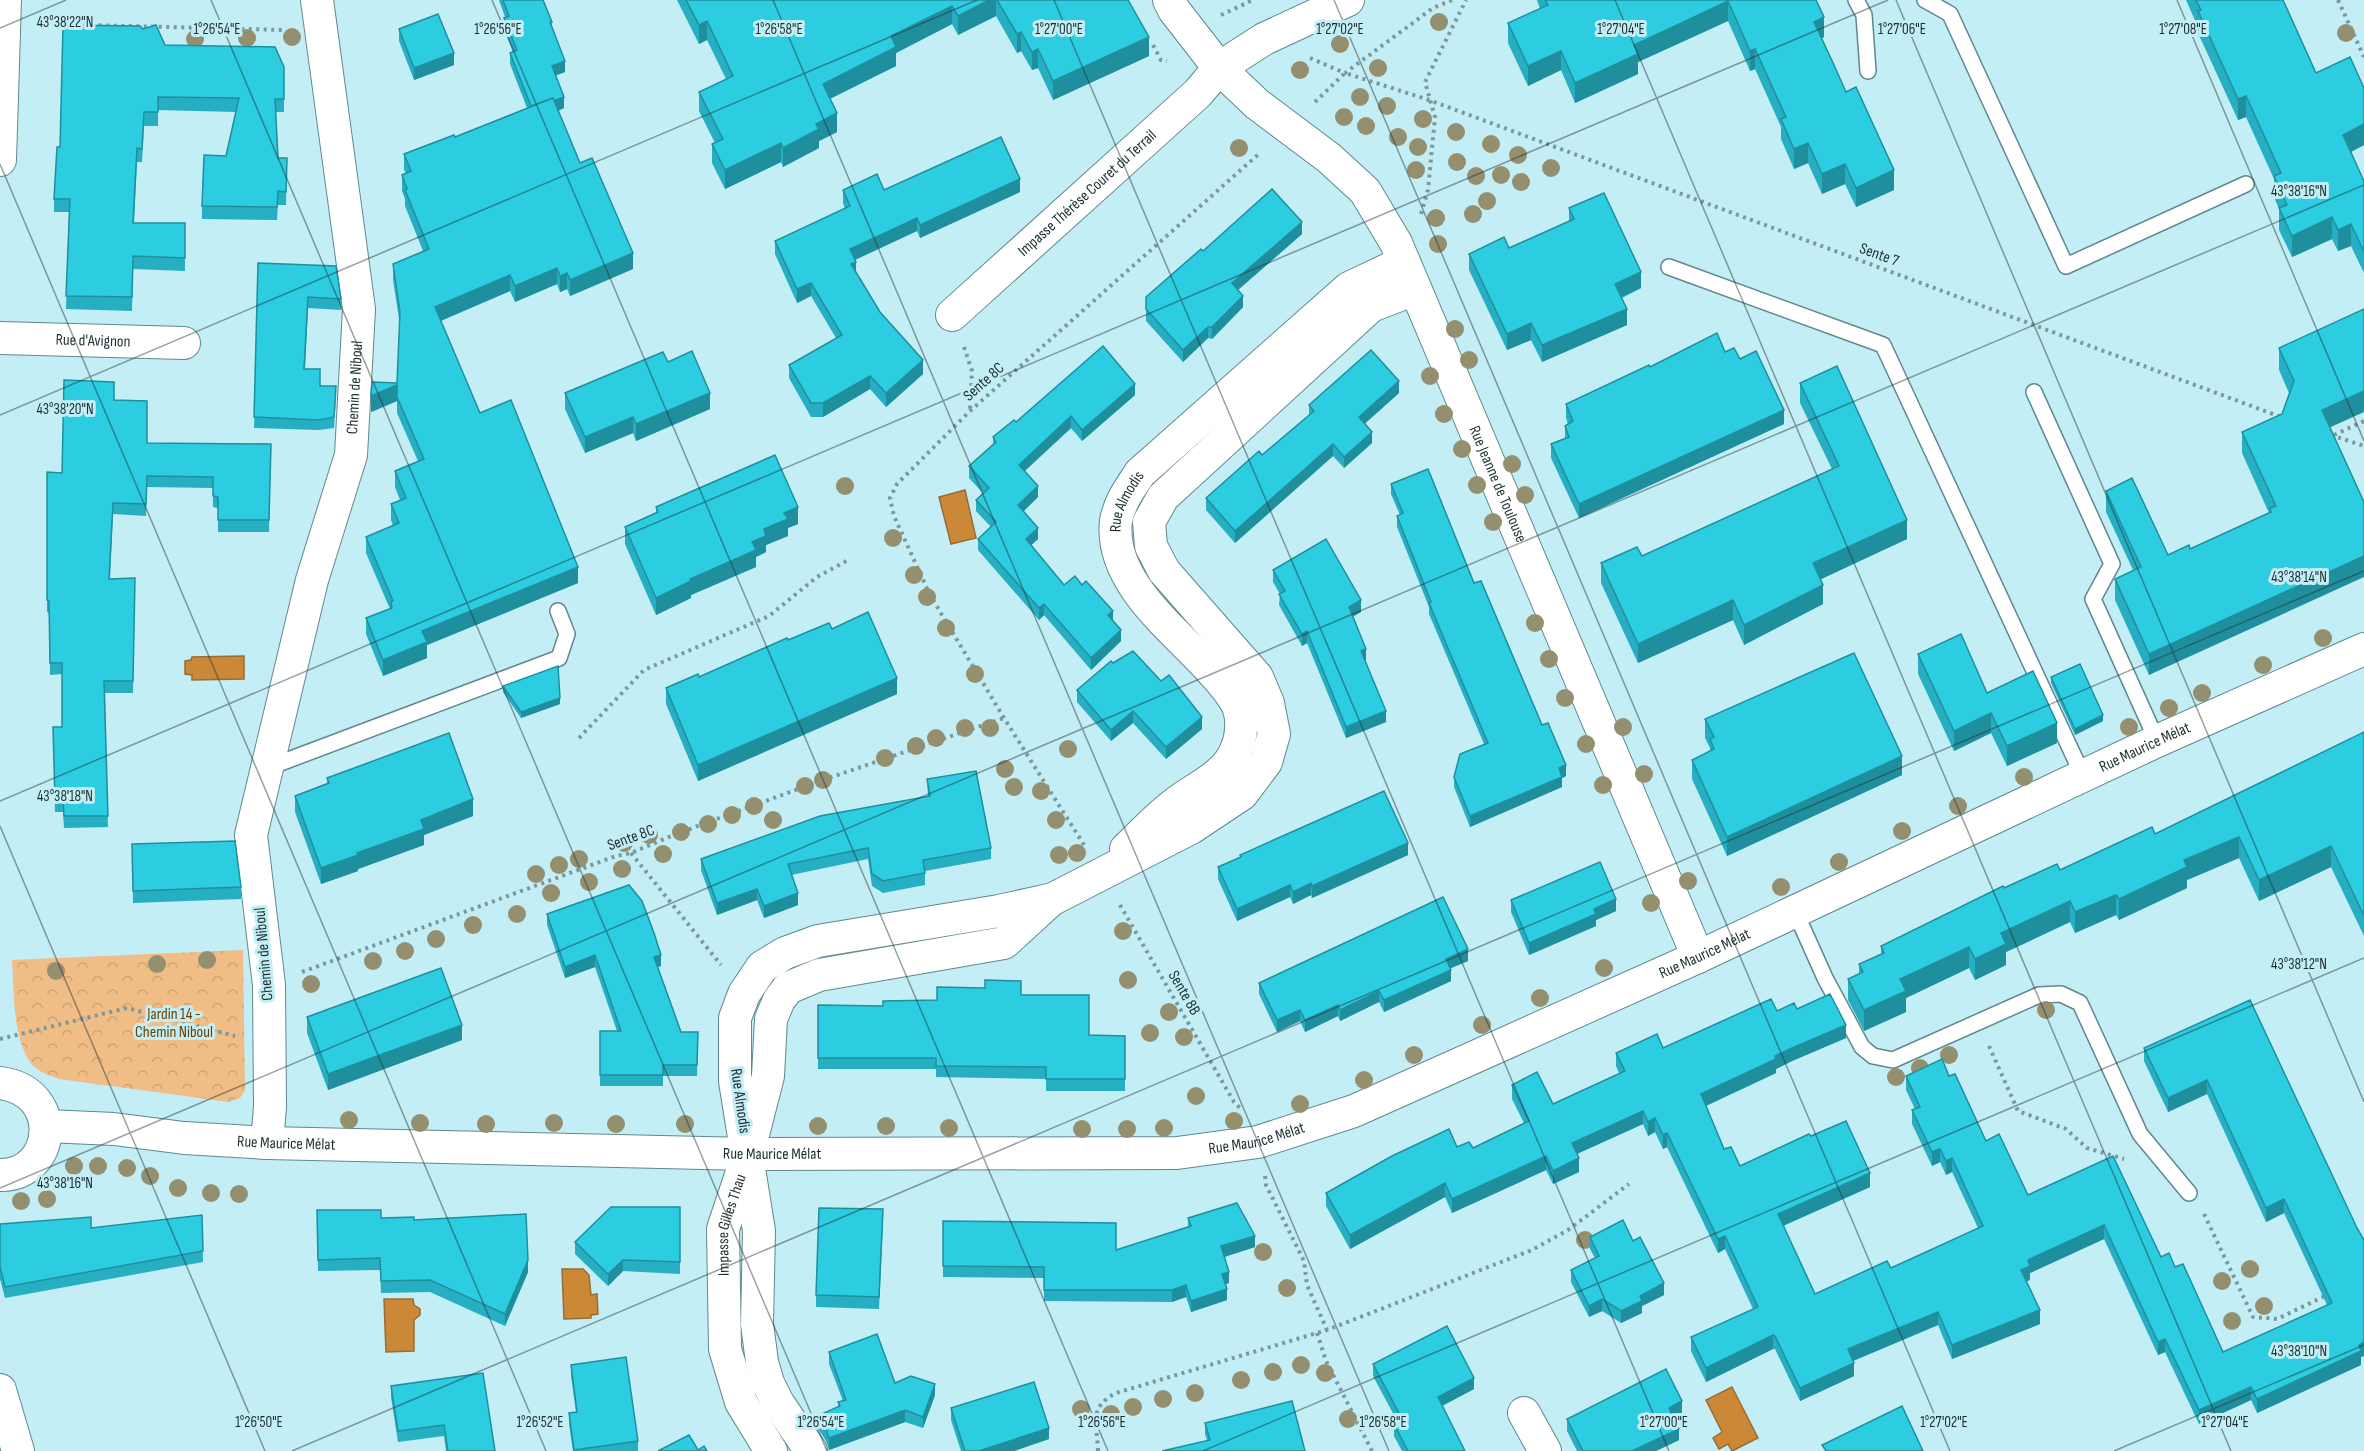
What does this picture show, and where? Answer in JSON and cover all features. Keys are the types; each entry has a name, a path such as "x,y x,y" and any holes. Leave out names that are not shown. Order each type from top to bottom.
{"street":[{"name":"Chemin de Niboul","path":"267,1143 270,1107 268,985 251,835 312,580 351,455 359,309 317,0"},
{"name":"Rue Jeanne de Toulouse","path":"1168,0 1219,68 1257,104 1290,126 1365,191 1405,265 1698,957"},
{"name":"Impasse Thérèse Couret du Terrail","path":"952,315 1198,93 1219,68 1264,39 1348,0"},
{"path":"0,160 5,8"},
{"name":"Rue Almodis","path":"748,1154 768,1076 771,1019 778,1000 788,988 819,975 1004,943 1051,900 1101,872 1191,828 1242,794 1266,762 1274,734 1268,703 1257,678 1164,572 1150,546 1149,522 1164,497 1371,306 1405,265"},
{"name":"Rue d'Avignon","path":"0,338 184,343"},
{"name":"Rue Maurice Mélat","path":"46,1126 114,1129 184,1138 267,1143 748,1154 1177,1153 1258,1142 1354,1111 1698,957 2157,741 2364,649"},
{"name":"Rue Almodis","path":"748,1154 735,1081 735,1018 744,994 762,967 785,953 818,941 999,911 1051,900"},
{"path":"0,1083 16,1085 31,1095 42,1109 46,1126 43,1148 29,1166 9,1175 0,1175"},
{"name":"Impasse Gilles Thau","path":"748,1154 759,1230 757,1324 762,1362 768,1383 811,1451"},
{"name":"Impasse Gilles Thau","path":"748,1154 723,1229 725,1348 741,1402 771,1451"},
{"path":"725,1324 757,1324"},
{"path":"0,1390 18,1451"},
{"path":"1524,1413 1545,1451"}],"lane":[{"path":"1856,0 1864,15 1868,71"},
{"path":"1925,0 1950,14 2066,266 2246,184"},
{"path":"1669,267 1883,345 2083,776"},
{"path":"2034,392 2112,564 2093,599 2157,741"},
{"path":"267,768 559,658 567,634 558,612"},
{"path":"1795,911 1840,1008 1862,1047 1873,1056 1893,1060 2039,995 2061,994 2080,1003 2140,1134 2189,1193"}],"path":[{"name":"Sente 8C","path":"1101,872 930,596 894,516 890,498 897,484 970,411 1290,126 1345,73 1433,8 1452,0"},
{"path":"1405,265 1428,190 1435,117 1425,82 1466,0"},
{"path":"2338,0 2364,57"},
{"path":"5,8 49,24 320,31"},
{"name":"Sente 7","path":"1345,73 1429,100 2288,419"},
{"path":"952,315 972,371 970,411"},
{"path":"2333,436 2364,422"},
{"path":"2327,434 2364,446"},
{"path":"2333,436 2338,445"},
{"path":"579,738 644,669 770,616 817,577 850,559"},
{"name":"Sente 8C","path":"268,985 604,860 631,853 820,781 1004,718"},
{"path":"631,853 744,994"},
{"name":"Sente 8B","path":"1101,872 1234,1102 1247,1114"},
{"path":"0,1039 127,1008 269,1044"},
{"path":"1265,1174 1266,1185 1304,1261 1307,1285 1327,1330"},
{"path":"1098,1451 1097,1410 1101,1401 1116,1394 1327,1330 1532,1250 1568,1230 1629,1184"},
{"path":"1317,1333 1326,1361 1372,1451"}],"green space":[{"name":"Jardin 14 - Chemin Niboul","path":"243,950 245,1090 240,1098 229,1102 59,1079 37,1069 23,1048 14,1002 12,960"}],"shaded area":[{"path":"965,490 976,538 951,544 939,497"},
{"path":"244,656 244,679 192,680 192,675 185,674 185,661 191,660 192,657"},
{"path":"562,1269 583,1269 589,1275 591,1295 597,1294 598,1314 591,1315 591,1318 564,1319"},
{"path":"384,1299 413,1299 414,1305 420,1309 420,1315 414,1320 414,1351 386,1352"},
{"path":"1732,1387 1758,1438 1732,1451 1728,1444 1719,1449 1713,1438 1722,1432 1706,1400"}],"building":[{"path":"503,0 543,0 565,61 552,66 564,97 554,101 553,98 531,106 510,53 517,50 504,18 509,16"},
{"path":"686,0 989,0 958,16 952,6 891,36 896,47 823,84 837,113 816,124 819,129 783,148 781,143 725,170 712,144 723,139 699,92 733,76 707,21 699,25"},
{"path":"997,0 1128,0 1149,37 1053,81 1038,49 1032,52 1021,32 1017,34"},
{"path":"1545,0 1816,0 1824,17 1814,22 1846,92 1856,87 1894,170 1856,188 1845,164 1822,174 1808,143 1794,149 1781,119 1786,117 1755,49 1750,51 1728,1 1634,45 1638,54 1575,83 1561,51 1528,66 1508,23 1548,5"},
{"path":"2196,0 2283,0 2316,73 2350,57 2364,88 2364,124 2343,135 2364,181 2364,252 2351,224 2338,230 2332,217 2292,236 2279,208 2287,205 2274,176 2281,173 2246,96 2238,99 2198,11 2201,10"},
{"path":"438,14 454,53 414,68 399,29"},
{"path":"63,25 140,26 143,29 156,25 165,45 275,47 284,67 284,99 275,99 278,158 287,158 286,192 278,191 277,207 202,206 204,155 226,156 239,98 158,97 158,112 144,112 142,149 137,148 133,223 185,223 185,258 133,256 132,297 66,296 70,199 54,199 57,147 60,147"},
{"path":"553,98 580,163 592,158 633,253 570,280 567,273 560,276 557,268 515,286 510,275 435,307 480,413 511,400 578,567 422,631 427,642 383,660 366,618 392,608 391,602 393,601 366,537 399,523 391,504 406,498 395,471 424,459 397,397 397,385 371,396 372,382 397,383 400,312 393,264 429,249 405,190 407,189 402,175 411,171 404,154 454,135 455,137"},
{"path":"1001,137 1020,179 920,225 917,218 850,249 856,262 851,264 880,312 923,360 886,393 870,376 823,403 811,403 789,365 842,335 811,283 797,289 775,241 850,206 843,190 877,174 884,190"},
{"path":"1272,189 1302,222 1232,283 1243,296 1212,327 1208,327 1183,350 1146,309 1146,297 1201,249 1203,251"},
{"path":"1604,193 1641,272 1615,284 1627,309 1542,345 1531,323 1507,334 1469,254 1504,237 1509,248 1574,219 1569,208"},
{"path":"258,263 336,266 341,299 308,297 304,369 320,369 320,386 336,386 334,417 319,420 254,417"},
{"path":"2364,309 2364,391 2322,410 2364,502 2364,556 2149,654 2115,579 2141,567 2106,491 2132,478 2168,555 2189,545 2190,549 2271,512 2270,508 2276,506 2242,432 2282,414 2294,381 2279,348"},
{"path":"1717,333 1725,352 1734,348 1740,359 1756,351 1784,410 1579,504 1551,444 1569,437 1565,426 1573,421 1566,404 1649,365 1650,367"},
{"path":"1103,346 1135,384 1082,430 1071,416 1019,465 1038,486 1018,505 1038,528 1026,539 1064,585 1075,576 1082,585 1086,581 1113,611 1108,615 1121,630 1091,658 1044,604 1039,608 978,539 996,522 976,500 989,488 969,466 996,442 993,437 1014,420 1016,422"},
{"path":"1371,350 1399,381 1359,417 1372,432 1344,457 1333,444 1235,531 1206,498 1259,451 1262,455 1314,411 1309,405"},
{"path":"692,351 710,393 636,424 633,417 585,437 565,393 663,352 668,362"},
{"path":"1837,366 1907,520 1813,563 1823,585 1744,625 1733,600 1638,644 1601,563 1637,547 1642,556 1839,466 1800,383"},
{"path":"64,380 114,382 114,400 147,401 147,443 271,444 269,520 218,520 218,497 213,496 213,477 147,476 146,504 113,503 109,579 135,578 133,681 104,681 108,816 64,816 63,800 55,801 53,727 62,727 62,663 50,663 49,601 47,600 47,472 62,473"},
{"path":"775,455 798,507 784,513 788,519 764,529 766,536 752,542 756,550 690,579 691,581 656,598 625,527 658,512 656,507"},
{"path":"1428,469 1474,583 1481,581 1542,725 1548,723 1566,765 1559,768 1562,777 1470,816 1454,777 1460,754 1488,743 1429,603 1431,602 1397,516 1403,513 1391,484"},
{"path":"1326,539 1361,600 1349,607 1366,649 1361,651 1386,711 1346,727 1307,631 1302,634 1279,594 1285,591 1273,570"},
{"path":"868,612 897,678 698,765 666,688 698,674 699,677 787,638 788,640 829,623 832,629"},
{"path":"1961,634 1987,693 2033,671 2057,723 2007,746 1991,713 1954,731 1918,654"},
{"path":"1133,651 1161,681 1169,675 1202,717 1166,747 1133,711 1111,730 1077,690 1111,661 1113,663"},
{"path":"1854,653 1902,756 1727,837 1692,760 1714,749 1710,739 1714,737 1705,719"},
{"path":"2080,664 2103,715 2075,729 2051,677"},
{"path":"558,666 560,698 521,712 503,686"},
{"path":"2364,732 2364,916 2331,846 2259,880 2239,837 2184,860 2187,867 2119,899 2116,895 2075,912 2070,901 2001,933 2006,944 1975,959 1969,947 1900,979 1906,991 1864,1010 1848,979 1863,972 1859,964 1884,953 1881,946 2003,886 2004,888 2057,864 2060,870 2152,827 2155,834"},
{"path":"449,733 473,799 421,820 424,829 321,868 295,796 329,783 327,778"},
{"path":"976,771 991,848 923,860 925,873 883,881 872,874 868,848 788,864 798,893 764,906 757,889 717,903 701,859 820,816 930,796 927,779"},
{"path":"1384,791 1408,843 1312,886 1311,883 1293,892 1290,885 1237,909 1218,867"},
{"path":"235,841 241,887 133,891 132,844"},
{"path":"1600,862 1616,899 1594,909 1596,914 1529,943 1511,900"},
{"path":"629,885 642,901 654,933 661,955 654,957 681,1032 698,1032 697,1065 663,1065 663,1075 600,1075 600,1031 621,1031 595,955 565,967 547,914"},
{"path":"1443,897 1468,949 1446,959 1451,970 1384,1000 1379,991 1340,1010 1338,1005 1305,1020 1300,1010 1277,1020 1259,983"},
{"path":"441,968 462,1025 328,1074 307,1017"},
{"path":"985,980 1021,981 1021,995 1089,995 1089,1035 1125,1036 1125,1079 1046,1079 1046,1067 936,1066 936,1058 818,1058 818,1005 883,1006 883,1001 937,1000 937,987 985,988"},
{"path":"1830,994 1846,1025 1775,1056 1776,1059 1701,1094 1724,1149 1731,1147 1740,1166 1809,1134 1811,1136 1846,1121 1870,1173 1778,1214 1815,1294 1887,1261 1891,1268 1983,1226 1952,1158 1946,1161 1940,1149 1932,1152 1912,1110 1920,1107 1906,1076 1942,1059 1949,1076 1955,1074 1986,1141 1999,1134 2028,1195 2113,1156 2161,1257 2169,1253 2175,1267 2183,1264 2223,1352 2332,1303 2284,1199 2266,1208 2207,1080 2168,1098 2144,1048 2250,1000 2364,1240 2364,1342 2359,1345 2361,1351 2257,1399 2251,1387 2199,1410 2165,1339 2158,1342 2104,1225 2028,1260 2030,1266 2021,1270 2040,1310 1952,1345 1938,1312 1848,1349 1854,1363 1800,1388 1773,1335 1706,1368 1691,1337 1758,1307 1725,1236 1718,1239 1667,1133 1663,1135 1655,1118 1648,1122 1643,1111 1572,1143 1579,1158 1553,1171 1546,1156 1452,1199 1445,1183 1350,1235 1326,1193 1392,1156 1449,1129 1457,1147 1469,1142 1473,1148 1529,1121 1512,1085 1537,1072 1553,1104 1625,1071 1616,1053 1657,1034 1663,1048 1771,999 1777,1011 1794,1003 1797,1009"},
{"path":"1237,1203 1255,1236 1221,1246 1229,1272 1222,1274 1227,1289 1191,1301 1186,1285 1172,1290 1044,1290 1044,1267 943,1266 943,1221 1116,1223 1116,1250 1191,1226 1188,1218"},
{"path":"611,1207 680,1207 680,1262 623,1260 608,1274 575,1242"},
{"path":"819,1208 883,1209 879,1297 816,1295"},
{"path":"317,1210 381,1210 381,1218 414,1217 414,1220 526,1214 528,1260 505,1314 430,1280 381,1281 380,1258 318,1260"},
{"path":"202,1215 203,1251 5,1287 0,1267 0,1224 91,1217 91,1228"},
{"path":"1623,1220 1633,1241 1640,1237 1664,1283 1640,1296 1642,1301 1621,1311 1602,1299 1589,1306 1571,1270 1599,1256 1590,1237"},
{"path":"1447,1326 1474,1378 1438,1397 1465,1451 1408,1451 1394,1424 1399,1413 1373,1364"},
{"path":"877,1334 895,1383 911,1376 935,1384 923,1417 905,1410 829,1438 817,1416 840,1406 838,1402 846,1400 829,1352"},
{"path":"626,1357 638,1441 574,1450 569,1413 577,1412 571,1365"},
{"path":"1666,1369 1682,1401 1669,1408 1679,1429 1632,1451 1583,1451 1567,1419"},
{"path":"483,1373 495,1451 448,1451 444,1425 398,1431 391,1386"},
{"path":"1034,1382 1049,1428 979,1451 965,1451 951,1408"},
{"path":"1292,1401 1305,1451 1162,1451 1210,1440 1205,1423"},
{"path":"1902,1406 1923,1451 1826,1451 1822,1445"},
{"path":"689,1435 698,1450 704,1446 707,1451 658,1451"}]}
